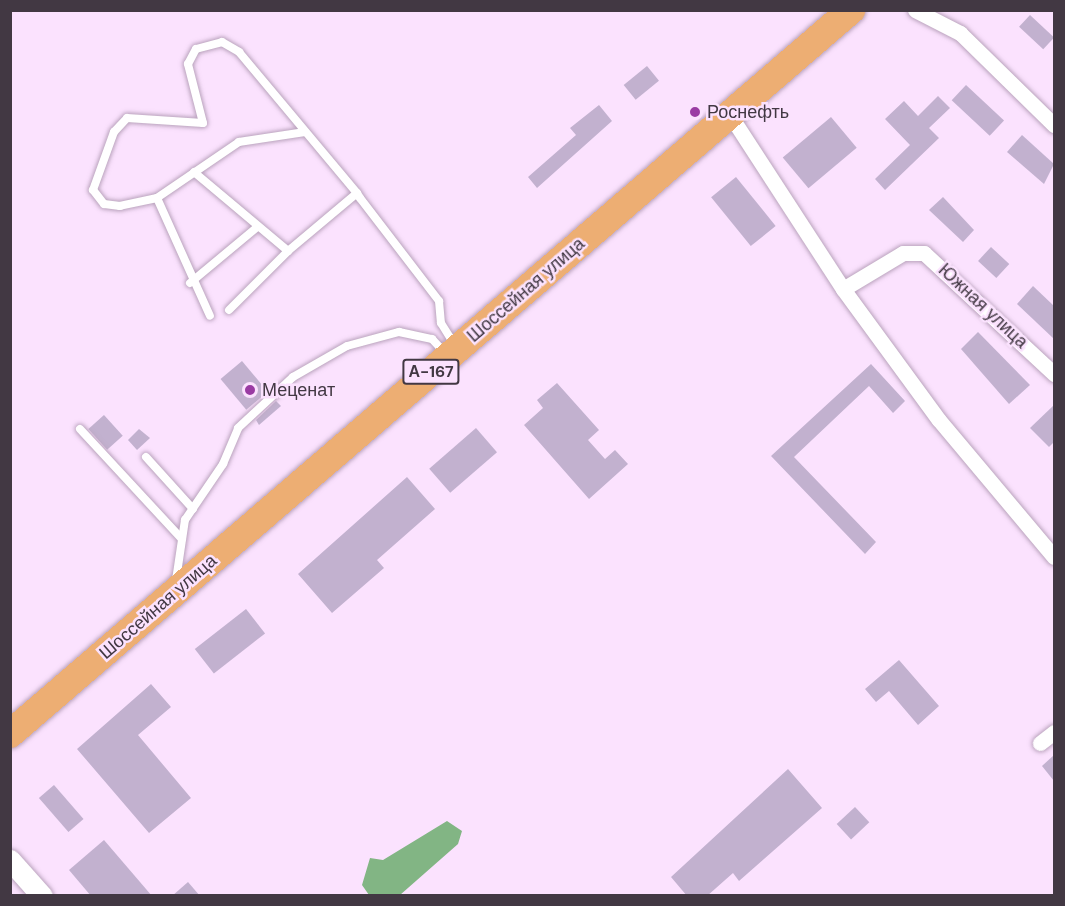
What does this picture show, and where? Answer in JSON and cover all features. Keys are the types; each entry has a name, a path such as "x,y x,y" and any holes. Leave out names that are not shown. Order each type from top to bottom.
{"highway":[{"name":"Шоссейная улица","path":"10,734 851,10"}],"street":[{"path":"915,10 960,33 1054,125"},
{"path":"730,115 843,289 939,420 1054,557"},
{"name":"Южная улица","path":"843,289 903,253 924,253 1054,374"},
{"path":"1040,743 1054,732"},
{"path":"10,860 42,896"}],"lane":[{"path":"305,132 239,142 157,198 104,204 93,190 94,177 114,132 128,118 203,123 188,64 196,49 222,42 239,52 357,194 439,301 441,323 453,353"},
{"path":"194,172 256,228 288,251"},
{"path":"229,310 288,251 357,194"},
{"path":"157,198 190,283 210,316"},
{"path":"190,283 256,228"},
{"path":"174,593 182,539 193,508 238,428 293,377 347,346 399,332 432,339 453,353"},
{"path":"80,429 182,539"},
{"path":"146,457 193,508"}],"green space":[{"path":"447,821 462,831 458,844 400,895 369,895 362,885 370,858 383,860"}],"building":[{"path":"1030,15 1054,37 1043,49 1019,27"},
{"path":"647,66 659,81 636,100 624,85"},
{"path":"966,85 1004,120 990,136 952,100"},
{"path":"938,96 950,108 929,128 939,138 885,190 875,179 910,145 885,119 904,101 918,116"},
{"path":"599,105 612,121 537,188 528,177 576,135 570,128"},
{"path":"831,117 857,148 808,188 783,157"},
{"path":"1022,135 1054,164 1044,184 1007,152"},
{"path":"736,177 776,226 751,246 711,197"},
{"path":"943,197 974,230 963,242 929,210"},
{"path":"991,247 1009,264 996,278 978,261"},
{"path":"1033,286 1054,306 1054,339 1017,304"},
{"path":"978,332 1030,385 1009,404 961,349"},
{"path":"242,361 268,392 246,410 221,379"},
{"path":"871,364 905,401 893,413 869,386 794,457 876,542 865,554 771,456"},
{"path":"557,383 599,430 588,440 605,459 615,450 628,464 589,499 524,425 543,408 537,400"},
{"path":"276,401 281,406 259,425 256,420"},
{"path":"1054,405 1054,442 1049,447 1030,428"},
{"path":"104,415 123,436 107,450 88,429"},
{"path":"476,428 497,452 450,493 429,469"},
{"path":"139,429 150,438 137,450 128,440"},
{"path":"407,477 435,509 377,560 384,568 332,613 298,574"},
{"path":"246,609 265,633 214,673 195,649"},
{"path":"899,660 939,706 918,725 889,691 876,702 865,689"},
{"path":"151,684 171,707 138,735 191,798 149,833 77,749"},
{"path":"1054,755 1054,781 1042,766"},
{"path":"788,769 822,808 739,881 733,873 707,896 687,896 671,877"},
{"path":"54,785 84,819 68,832 39,798"},
{"path":"855,807 869,822 851,839 837,824"},
{"path":"104,840 152,896 91,896 69,870"},
{"path":"188,882 200,896 172,896"}],"place":[{"name":"Роснефть","path":"695,112"},
{"name":"Меценат","path":"250,390"}]}
